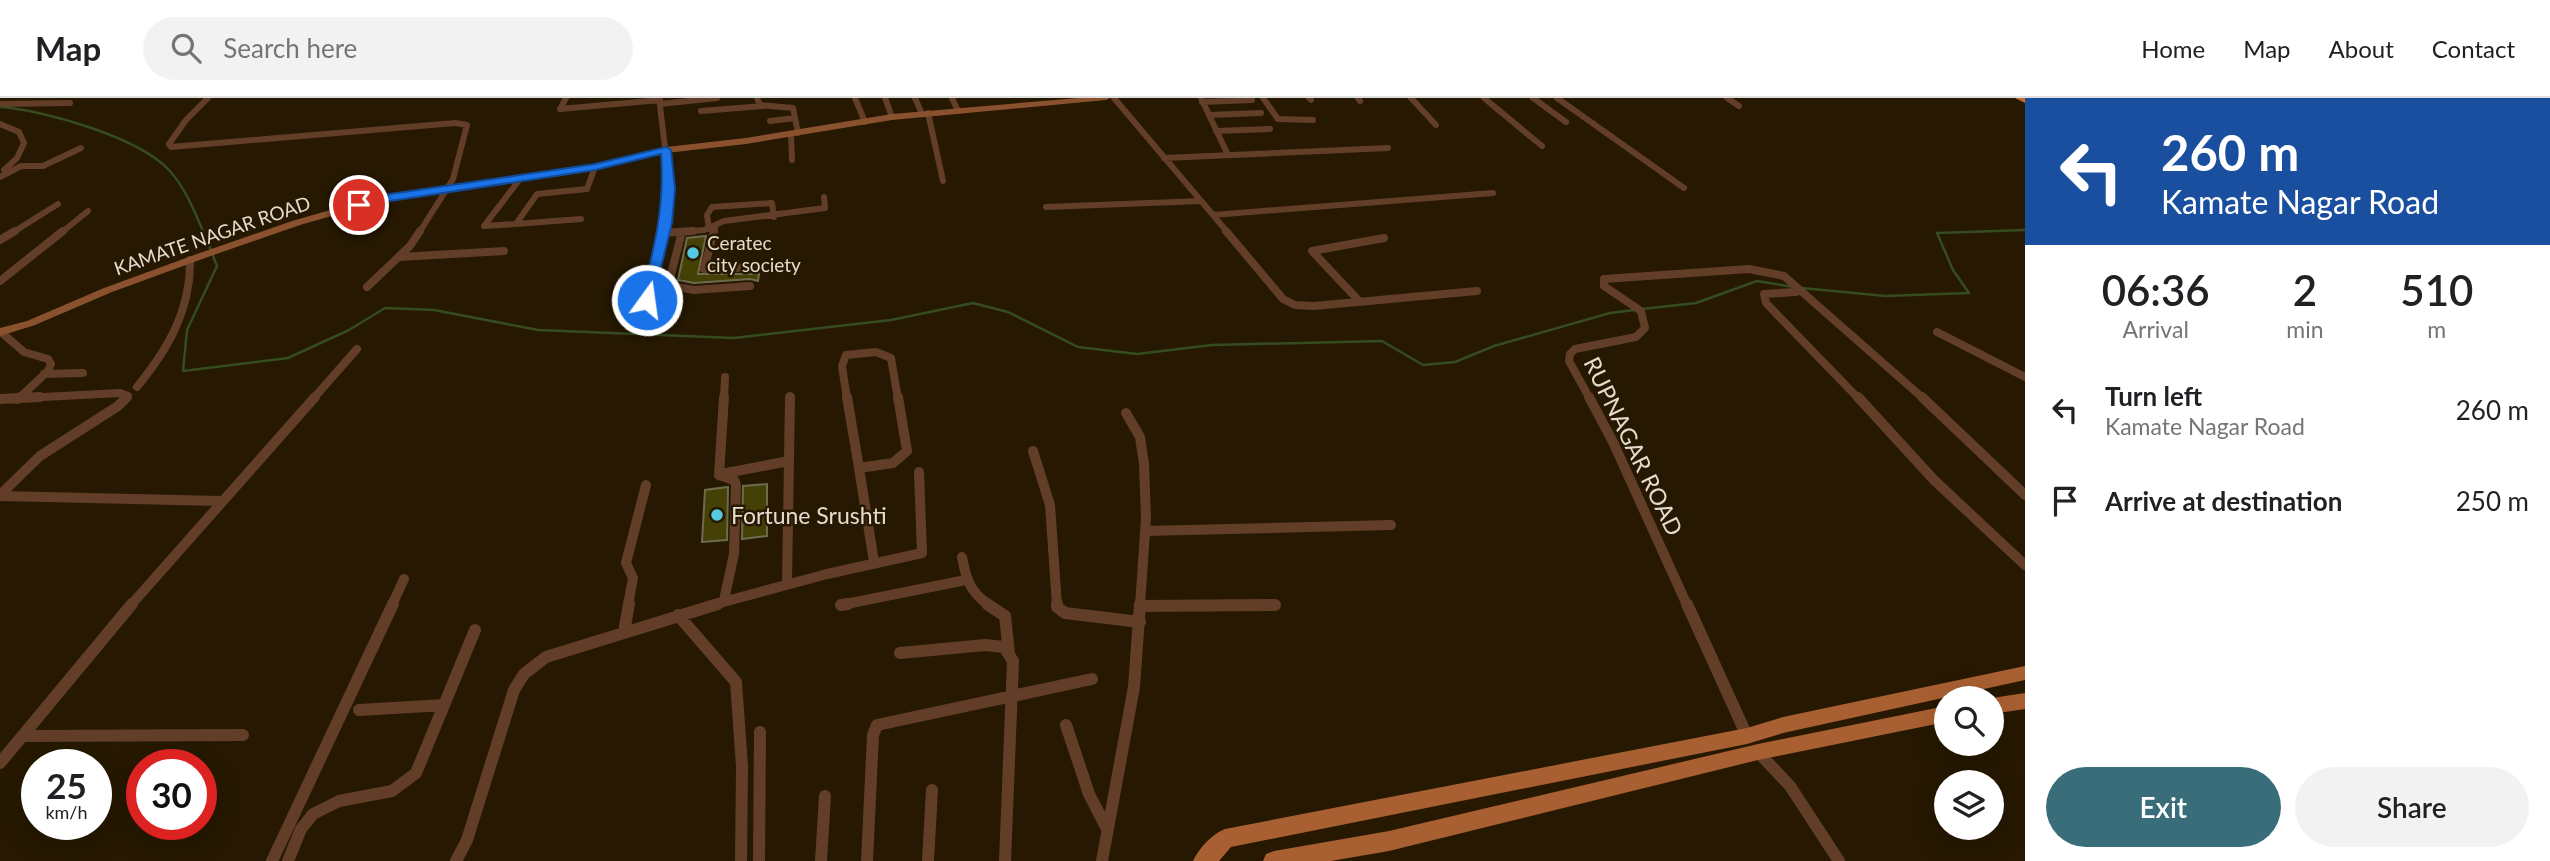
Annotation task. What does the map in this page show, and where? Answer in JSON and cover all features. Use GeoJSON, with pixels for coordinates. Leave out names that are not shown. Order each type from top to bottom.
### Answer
{"type":"FeatureCollection","features":[{"type":"Feature","properties":{"kind":"highway"},"geometry":{"type":"LineString","coordinates":[[2020,98],[2025,100]]}},
{"type":"Feature","properties":{"kind":"main road"},"geometry":{"type":"LineString","coordinates":[[1274,861],[1389,841],[1752,744],[1783,725],[2025,673]]}},
{"type":"Feature","properties":{"kind":"main road"},"geometry":{"type":"LineString","coordinates":[[2004,704],[2025,701]]}},
{"type":"Feature","properties":{"kind":"main road"},"geometry":{"type":"LineString","coordinates":[[1204,861],[1225,839],[1752,744],[1934,716]]}},
{"type":"Feature","properties":{"kind":"street"},"geometry":{"type":"LineString","coordinates":[[208,98],[178,131],[169,144],[171,147],[464,123],[467,125],[448,189],[425,226],[400,257],[367,288]]}},
{"type":"Feature","properties":{"kind":"street"},"geometry":{"type":"LineString","coordinates":[[566,98],[560,109],[717,98]]}},
{"type":"Feature","properties":{"kind":"street"},"geometry":{"type":"LineString","coordinates":[[757,98],[763,106]]}},
{"type":"Feature","properties":{"kind":"street"},"geometry":{"type":"LineString","coordinates":[[855,98],[865,122]]}},
{"type":"Feature","properties":{"kind":"street"},"geometry":{"type":"LineString","coordinates":[[885,98],[892,117]]}},
{"type":"Feature","properties":{"kind":"street"},"geometry":{"type":"LineString","coordinates":[[915,98],[925,114],[943,181]]}},
{"type":"Feature","properties":{"kind":"street"},"geometry":{"type":"LineString","coordinates":[[952,98],[958,111]]}},
{"type":"Feature","properties":{"kind":"street","name":"KAMATE NAGAR ROAD"},"geometry":{"type":"LineString","coordinates":[[0,332],[31,323],[108,290],[190,260],[296,223],[376,200],[595,167],[666,150],[892,117],[1045,101],[1105,98]]}},
{"type":"Feature","properties":{"kind":"street"},"geometry":{"type":"LineString","coordinates":[[1114,98],[1287,302],[1304,306],[1477,290]]}},
{"type":"Feature","properties":{"kind":"street"},"geometry":{"type":"LineString","coordinates":[[1263,98],[1278,119],[1313,120]]}},
{"type":"Feature","properties":{"kind":"street"},"geometry":{"type":"LineString","coordinates":[[1411,98],[1436,125]]}},
{"type":"Feature","properties":{"kind":"street"},"geometry":{"type":"LineString","coordinates":[[1484,98],[1542,146]]}},
{"type":"Feature","properties":{"kind":"street"},"geometry":{"type":"LineString","coordinates":[[1533,98],[1566,122]]}},
{"type":"Feature","properties":{"kind":"street"},"geometry":{"type":"LineString","coordinates":[[1557,98],[1684,188]]}},
{"type":"Feature","properties":{"kind":"street"},"geometry":{"type":"LineString","coordinates":[[1727,98],[1739,106]]}},
{"type":"Feature","properties":{"kind":"street"},"geometry":{"type":"LineString","coordinates":[[1228,155],[1202,100],[1252,100]]}},
{"type":"Feature","properties":{"kind":"street"},"geometry":{"type":"LineString","coordinates":[[641,323],[663,233],[670,189],[660,101]]}},
{"type":"Feature","properties":{"kind":"street"},"geometry":{"type":"LineString","coordinates":[[0,104],[70,103]]}},
{"type":"Feature","properties":{"kind":"street"},"geometry":{"type":"LineString","coordinates":[[701,111],[763,106],[792,107],[795,118],[792,160]]}},
{"type":"Feature","properties":{"kind":"street"},"geometry":{"type":"LineString","coordinates":[[1209,115],[1261,113]]}},
{"type":"Feature","properties":{"kind":"street"},"geometry":{"type":"LineString","coordinates":[[770,121],[795,118]]}},
{"type":"Feature","properties":{"kind":"street"},"geometry":{"type":"LineString","coordinates":[[0,124],[19,132],[24,143],[21,155],[0,174]]}},
{"type":"Feature","properties":{"kind":"street"},"geometry":{"type":"LineString","coordinates":[[1216,131],[1270,129]]}},
{"type":"Feature","properties":{"kind":"street"},"geometry":{"type":"LineString","coordinates":[[0,174],[21,166],[43,166],[81,148]]}},
{"type":"Feature","properties":{"kind":"street"},"geometry":{"type":"LineString","coordinates":[[1164,158],[1388,148]]}},
{"type":"Feature","properties":{"kind":"street"},"geometry":{"type":"LineString","coordinates":[[516,224],[537,194],[587,189],[595,167]]}},
{"type":"Feature","properties":{"kind":"street"},"geometry":{"type":"LineString","coordinates":[[520,179],[484,226],[581,219]]}},
{"type":"Feature","properties":{"kind":"street"},"geometry":{"type":"LineString","coordinates":[[1213,215],[1493,193]]}},
{"type":"Feature","properties":{"kind":"street"},"geometry":{"type":"LineString","coordinates":[[663,233],[712,228],[724,222],[825,208],[824,197]]}},
{"type":"Feature","properties":{"kind":"street"},"geometry":{"type":"LineString","coordinates":[[1046,207],[1201,201]]}},
{"type":"Feature","properties":{"kind":"street"},"geometry":{"type":"LineString","coordinates":[[758,267],[704,269],[712,228],[707,215],[712,206],[772,203],[774,216]]}},
{"type":"Feature","properties":{"kind":"street"},"geometry":{"type":"LineString","coordinates":[[0,240],[58,204]]}},
{"type":"Feature","properties":{"kind":"street"},"geometry":{"type":"LineString","coordinates":[[0,281],[88,211]]}},
{"type":"Feature","properties":{"kind":"street"},"geometry":{"type":"LineString","coordinates":[[682,232],[671,274],[671,286],[694,290],[750,286]]}},
{"type":"Feature","properties":{"kind":"street"},"geometry":{"type":"LineString","coordinates":[[1360,302],[1312,251],[1384,238]]}},
{"type":"Feature","properties":{"kind":"street"},"geometry":{"type":"LineString","coordinates":[[400,257],[505,251]]}},
{"type":"Feature","properties":{"kind":"street"},"geometry":{"type":"LineString","coordinates":[[137,387],[162,358],[182,313],[187,300],[190,260]]}},
{"type":"Feature","properties":{"kind":"street","name":"RUPNAGAR ROAD"},"geometry":{"type":"LineString","coordinates":[[1752,744],[1613,442],[1569,361],[1570,354],[1584,346],[1636,337],[1645,328],[1638,308],[1604,285],[1604,279],[1762,270],[1784,276],[1922,397],[2025,495]]}},
{"type":"Feature","properties":{"kind":"street"},"geometry":{"type":"LineString","coordinates":[[1799,289],[1764,294],[1766,303],[1934,480],[2025,565]]}},
{"type":"Feature","properties":{"kind":"street"},"geometry":{"type":"LineString","coordinates":[[0,332],[29,355],[50,361],[50,367],[18,399]]}},
{"type":"Feature","properties":{"kind":"street"},"geometry":{"type":"LineString","coordinates":[[1937,332],[2025,377]]}},
{"type":"Feature","properties":{"kind":"street"},"geometry":{"type":"LineString","coordinates":[[0,763],[221,500],[357,349]]}},
{"type":"Feature","properties":{"kind":"street"},"geometry":{"type":"LineString","coordinates":[[859,468],[894,462],[905,456],[907,451],[891,358],[877,352],[854,352],[842,360],[859,468],[874,562]]}},
{"type":"Feature","properties":{"kind":"street"},"geometry":{"type":"LineString","coordinates":[[44,374],[83,373]]}},
{"type":"Feature","properties":{"kind":"street"},"geometry":{"type":"LineString","coordinates":[[719,475],[725,377]]}},
{"type":"Feature","properties":{"kind":"street"},"geometry":{"type":"LineString","coordinates":[[0,399],[120,393],[128,396],[118,406],[40,456],[0,495]]}},
{"type":"Feature","properties":{"kind":"street"},"geometry":{"type":"LineString","coordinates":[[787,583],[790,397]]}},
{"type":"Feature","properties":{"kind":"street"},"geometry":{"type":"LineString","coordinates":[[1102,861],[1134,687],[1145,531],[1144,464],[1140,437],[1126,413]]}},
{"type":"Feature","properties":{"kind":"street"},"geometry":{"type":"LineString","coordinates":[[1033,451],[1050,505],[1058,607],[1065,613],[1140,622]]}},
{"type":"Feature","properties":{"kind":"street"},"geometry":{"type":"LineString","coordinates":[[719,475],[789,461]]}},
{"type":"Feature","properties":{"kind":"street"},"geometry":{"type":"LineString","coordinates":[[456,861],[467,840],[511,697],[520,677],[530,666],[546,657],[724,600],[874,562],[922,553],[919,472]]}},
{"type":"Feature","properties":{"kind":"street"},"geometry":{"type":"LineString","coordinates":[[719,475],[734,480],[736,485],[734,554],[724,600]]}},
{"type":"Feature","properties":{"kind":"street"},"geometry":{"type":"LineString","coordinates":[[624,632],[633,578],[626,563],[646,485]]}},
{"type":"Feature","properties":{"kind":"street"},"geometry":{"type":"LineString","coordinates":[[0,495],[221,500]]}},
{"type":"Feature","properties":{"kind":"street"},"geometry":{"type":"LineString","coordinates":[[1145,531],[1391,525]]}},
{"type":"Feature","properties":{"kind":"street"},"geometry":{"type":"LineString","coordinates":[[961,557],[966,580],[983,603],[1006,616],[1009,653]]}},
{"type":"Feature","properties":{"kind":"street"},"geometry":{"type":"LineString","coordinates":[[272,861],[404,579]]}},
{"type":"Feature","properties":{"kind":"street"},"geometry":{"type":"LineString","coordinates":[[841,605],[966,580]]}},
{"type":"Feature","properties":{"kind":"street"},"geometry":{"type":"LineString","coordinates":[[1140,606],[1275,605]]}},
{"type":"Feature","properties":{"kind":"street"},"geometry":{"type":"LineString","coordinates":[[678,615],[736,682],[742,766],[741,861]]}},
{"type":"Feature","properties":{"kind":"street"},"geometry":{"type":"LineString","coordinates":[[288,861],[300,831],[312,814],[340,799],[389,793],[407,784],[416,773],[475,630]]}},
{"type":"Feature","properties":{"kind":"street"},"geometry":{"type":"LineString","coordinates":[[900,653],[985,645],[1004,647],[1009,653],[1013,661],[1004,861]]}},
{"type":"Feature","properties":{"kind":"street"},"geometry":{"type":"LineString","coordinates":[[867,861],[873,735],[877,725],[1092,679]]}},
{"type":"Feature","properties":{"kind":"street"},"geometry":{"type":"LineString","coordinates":[[359,710],[444,705]]}},
{"type":"Feature","properties":{"kind":"street"},"geometry":{"type":"LineString","coordinates":[[1066,725],[1089,794],[1107,828]]}},
{"type":"Feature","properties":{"kind":"street"},"geometry":{"type":"LineString","coordinates":[[759,861],[760,732]]}},
{"type":"Feature","properties":{"kind":"street"},"geometry":{"type":"LineString","coordinates":[[22,736],[243,735]]}},
{"type":"Feature","properties":{"kind":"street"},"geometry":{"type":"LineString","coordinates":[[1752,744],[1790,786],[1839,861]]}},
{"type":"Feature","properties":{"kind":"street"},"geometry":{"type":"LineString","coordinates":[[928,861],[932,790]]}},
{"type":"Feature","properties":{"kind":"street"},"geometry":{"type":"LineString","coordinates":[[821,861],[825,796]]}},
{"type":"Feature","properties":{"kind":"building","name":"Ceratec city society"},"geometry":{"type":"Polygon","coordinates":[[[706,236],[698,274],[759,274],[758,281],[750,279],[694,283],[678,280],[687,238],[706,236]]]}},
{"type":"Feature","properties":{"kind":"building","name":"Fortune Srushti"},"geometry":{"type":"Polygon","coordinates":[[[767,484],[767,536],[742,539],[743,486],[767,484]]]}},
{"type":"Feature","properties":{"kind":"building","name":"Fortune Srushti"},"geometry":{"type":"Polygon","coordinates":[[[728,487],[727,540],[702,542],[705,490],[728,487]]]}},
{"type":"Feature","properties":{"kind":"waterway"},"geometry":{"type":"LineString","coordinates":[[0,107],[41,113],[89,127],[114,136],[155,158],[169,170],[182,188],[211,250]]}},
{"type":"Feature","properties":{"kind":"waterway"},"geometry":{"type":"LineString","coordinates":[[1802,288],[1885,296],[1969,293],[1953,270],[1937,233],[2025,230]]}},
{"type":"Feature","properties":{"kind":"waterway"},"geometry":{"type":"LineString","coordinates":[[213,256],[217,266],[187,330],[183,371],[288,358],[349,330],[385,308],[434,310],[538,330],[734,338],[891,320],[973,303],[1008,312],[1078,347],[1137,354],[1212,345],[1382,341],[1423,365],[1455,362],[1494,346],[1610,313],[1634,310]]}},
{"type":"Feature","properties":{"kind":"waterway"},"geometry":{"type":"LineString","coordinates":[[1642,309],[1696,303],[1757,281],[1794,287]]}},
{"type":"Feature","properties":{"kind":"place","name":"Ceratec city society"},"geometry":{"type":"Point","coordinates":[693,253]}},
{"type":"Feature","properties":{"kind":"place","name":"Fortune Srushti"},"geometry":{"type":"Point","coordinates":[717,515]}},
{"type":"Feature","properties":{"kind":"route"},"geometry":{"type":"LineString","coordinates":[[359,205],[376,200],[595,167],[666,150],[670,189],[666,223],[647,300]]}}]}
